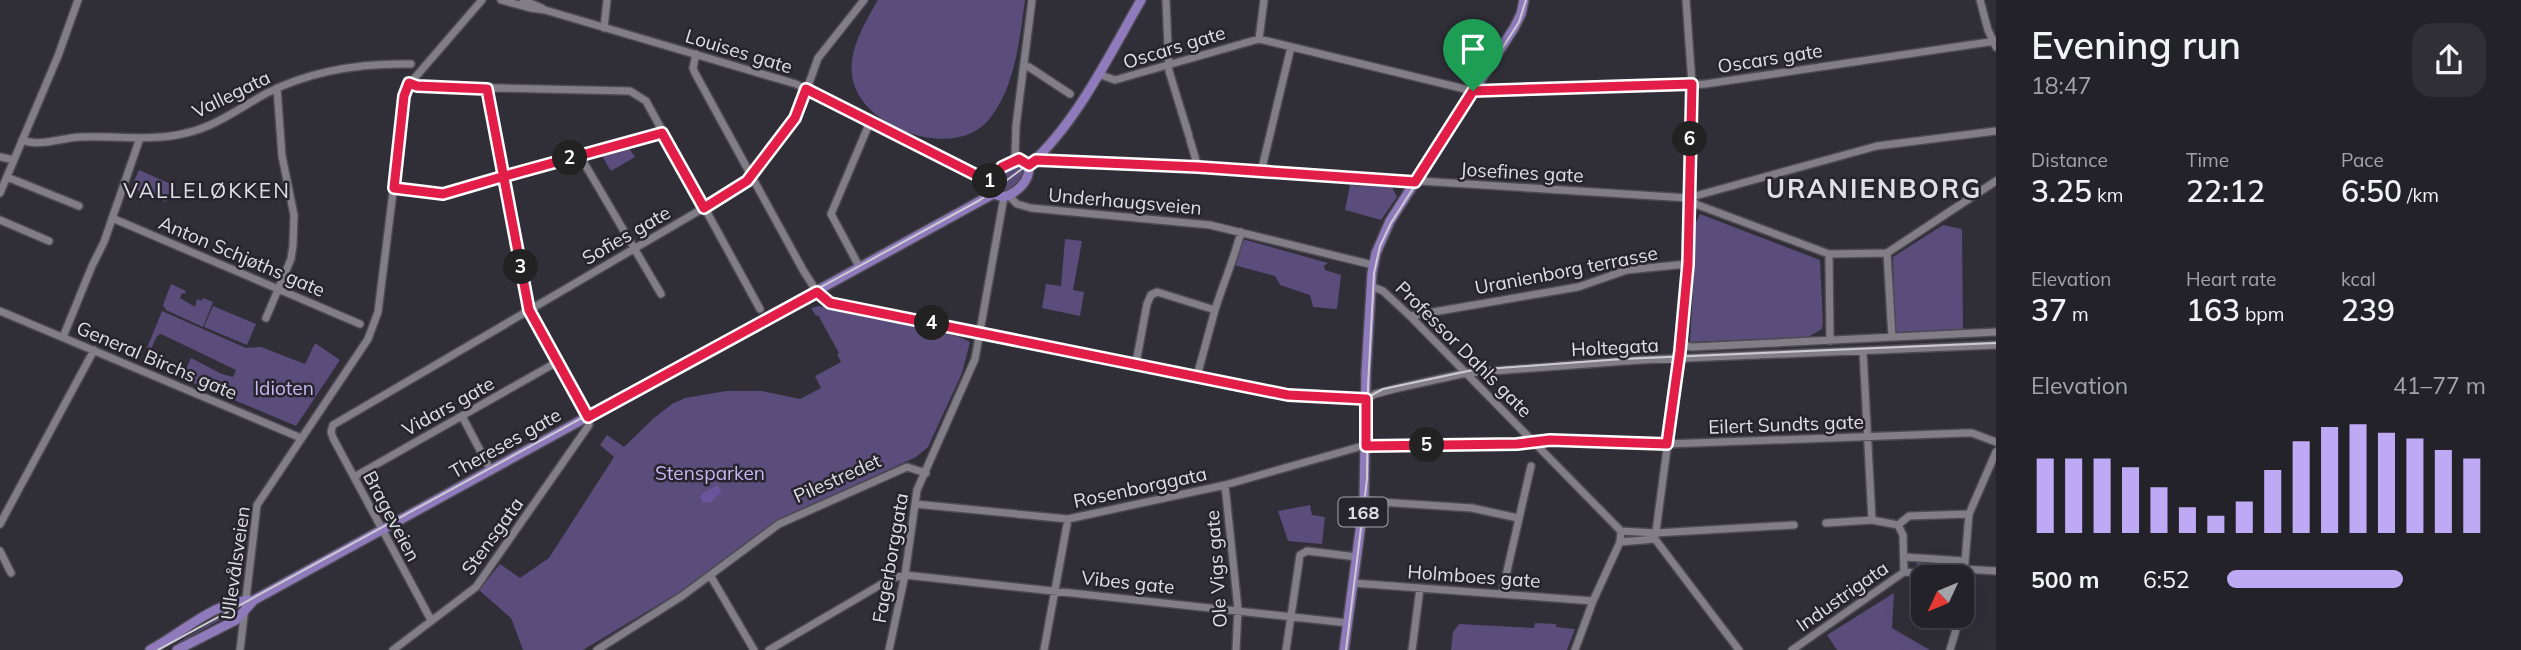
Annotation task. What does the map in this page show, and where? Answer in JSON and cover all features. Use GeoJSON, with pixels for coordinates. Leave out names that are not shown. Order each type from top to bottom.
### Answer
{"type":"FeatureCollection","features":[{"type":"Feature","properties":{"kind":"main road"},"geometry":{"type":"LineString","coordinates":[[1032,163],[1015,159],[999,170],[990,182],[993,194],[1007,196],[1024,184],[1032,163],[1054,140],[1098,74],[1141,0]]}},
{"type":"Feature","properties":{"kind":"main road","name":"168"},"geometry":{"type":"LineString","coordinates":[[1344,650],[1364,501],[1373,267],[1383,234],[1517,22],[1524,0]]}},
{"type":"Feature","properties":{"kind":"main road","name":"Thereses gate"},"geometry":{"type":"LineString","coordinates":[[150,650],[232,601],[250,600],[382,530],[993,194]]}},
{"type":"Feature","properties":{"kind":"main road","name":"Thereses gate"},"geometry":{"type":"LineString","coordinates":[[177,650],[236,620],[250,600]]}},
{"type":"Feature","properties":{"kind":"street"},"geometry":{"type":"LineString","coordinates":[[0,193],[58,56],[78,0]]}},
{"type":"Feature","properties":{"kind":"street","name":"Ullevålsveien"},"geometry":{"type":"LineString","coordinates":[[250,600],[257,505],[373,328],[382,296],[404,96],[409,83],[482,0]]}},
{"type":"Feature","properties":{"kind":"street","name":"Louises gate"},"geometry":{"type":"LineString","coordinates":[[501,0],[545,10]]}},
{"type":"Feature","properties":{"kind":"street","name":"Louises gate"},"geometry":{"type":"LineString","coordinates":[[523,0],[545,10],[786,81],[990,182]]}},
{"type":"Feature","properties":{"kind":"street"},"geometry":{"type":"LineString","coordinates":[[604,28],[608,11],[607,0]]}},
{"type":"Feature","properties":{"kind":"street","name":"Sofies gate"},"geometry":{"type":"LineString","coordinates":[[333,425],[743,185],[795,118],[818,58],[864,0]]}},
{"type":"Feature","properties":{"kind":"street"},"geometry":{"type":"LineString","coordinates":[[1015,159],[1016,126],[1032,0]]}},
{"type":"Feature","properties":{"kind":"street"},"geometry":{"type":"LineString","coordinates":[[1166,0],[1168,65],[1198,167]]}},
{"type":"Feature","properties":{"kind":"street"},"geometry":{"type":"LineString","coordinates":[[1259,39],[1264,0]]}},
{"type":"Feature","properties":{"kind":"street"},"geometry":{"type":"LineString","coordinates":[[1686,0],[1692,84],[1688,264],[1679,359],[1655,536],[1739,650]]}},
{"type":"Feature","properties":{"kind":"street"},"geometry":{"type":"LineString","coordinates":[[1980,0],[1995,43]]}},
{"type":"Feature","properties":{"kind":"street","name":"Oscars gate"},"geometry":{"type":"LineString","coordinates":[[1098,74],[1115,80],[1259,39],[1473,91],[1692,84],[1995,43]]}},
{"type":"Feature","properties":{"kind":"street"},"geometry":{"type":"LineString","coordinates":[[1261,172],[1291,47]]}},
{"type":"Feature","properties":{"kind":"street"},"geometry":{"type":"LineString","coordinates":[[696,54],[693,68],[695,73],[817,292],[830,303],[1288,395],[1366,399]]}},
{"type":"Feature","properties":{"kind":"street","name":"Vallegata"},"geometry":{"type":"LineString","coordinates":[[22,140],[37,143],[79,137],[163,137],[200,129],[277,88],[339,68],[382,63],[411,64]]}},
{"type":"Feature","properties":{"kind":"street"},"geometry":{"type":"LineString","coordinates":[[1024,66],[1070,94]]}},
{"type":"Feature","properties":{"kind":"street"},"geometry":{"type":"LineString","coordinates":[[409,83],[417,86],[487,89],[630,91],[646,100],[760,309]]}},
{"type":"Feature","properties":{"kind":"street"},"geometry":{"type":"LineString","coordinates":[[266,318],[290,260],[294,228],[292,201],[282,156],[277,88]]}},
{"type":"Feature","properties":{"kind":"street"},"geometry":{"type":"LineString","coordinates":[[487,89],[529,310],[588,417]]}},
{"type":"Feature","properties":{"kind":"street"},"geometry":{"type":"LineString","coordinates":[[860,268],[831,214],[870,122]]}},
{"type":"Feature","properties":{"kind":"street"},"geometry":{"type":"LineString","coordinates":[[1688,198],[1871,147],[1996,131]]}},
{"type":"Feature","properties":{"kind":"street"},"geometry":{"type":"LineString","coordinates":[[394,188],[443,194],[662,133]]}},
{"type":"Feature","properties":{"kind":"street"},"geometry":{"type":"LineString","coordinates":[[63,337],[97,258],[140,138]]}},
{"type":"Feature","properties":{"kind":"street"},"geometry":{"type":"LineString","coordinates":[[580,156],[661,294]]}},
{"type":"Feature","properties":{"kind":"street"},"geometry":{"type":"LineString","coordinates":[[0,157],[14,160]]}},
{"type":"Feature","properties":{"kind":"street","name":"Josefines gate"},"geometry":{"type":"LineString","coordinates":[[1032,163],[1198,167],[1688,198],[1698,205],[1829,254]]}},
{"type":"Feature","properties":{"kind":"street"},"geometry":{"type":"LineString","coordinates":[[7,177],[79,206]]}},
{"type":"Feature","properties":{"kind":"street"},"geometry":{"type":"LineString","coordinates":[[1830,341],[1829,254],[1887,253],[1996,181]]}},
{"type":"Feature","properties":{"kind":"street"},"geometry":{"type":"LineString","coordinates":[[926,473],[970,373],[1007,196]]}},
{"type":"Feature","properties":{"kind":"street","name":"Underhaugsveien"},"geometry":{"type":"LineString","coordinates":[[1007,196],[1017,204],[1031,208],[1210,225],[1347,258],[1373,267]]}},
{"type":"Feature","properties":{"kind":"street","name":"Anton Schjøths gate"},"geometry":{"type":"LineString","coordinates":[[112,218],[360,324]]}},
{"type":"Feature","properties":{"kind":"street"},"geometry":{"type":"LineString","coordinates":[[0,220],[49,241]]}},
{"type":"Feature","properties":{"kind":"street"},"geometry":{"type":"LineString","coordinates":[[1197,376],[1241,232]]}},
{"type":"Feature","properties":{"kind":"street"},"geometry":{"type":"LineString","coordinates":[[1887,253],[1892,337]]}},
{"type":"Feature","properties":{"kind":"street","name":"Uranienborg terrasse"},"geometry":{"type":"LineString","coordinates":[[1410,316],[1578,288],[1627,270],[1688,264]]}},
{"type":"Feature","properties":{"kind":"street","name":"Professor Dahls gate"},"geometry":{"type":"LineString","coordinates":[[1371,286],[1383,291],[1410,316],[1621,531]]}},
{"type":"Feature","properties":{"kind":"street"},"geometry":{"type":"LineString","coordinates":[[1136,363],[1147,304],[1154,292],[1215,310]]}},
{"type":"Feature","properties":{"kind":"street","name":"General Birchs gate"},"geometry":{"type":"LineString","coordinates":[[0,311],[301,438]]}},
{"type":"Feature","properties":{"kind":"street","name":"Holtegata"},"geometry":{"type":"LineString","coordinates":[[1680,345],[1692,347],[1996,332]]}},
{"type":"Feature","properties":{"kind":"street","name":"Holtegata"},"geometry":{"type":"LineString","coordinates":[[1366,399],[1398,388],[1466,373],[1622,361],[1996,345]]}},
{"type":"Feature","properties":{"kind":"street"},"geometry":{"type":"LineString","coordinates":[[0,524],[94,350]]}},
{"type":"Feature","properties":{"kind":"street"},"geometry":{"type":"LineString","coordinates":[[1863,351],[1872,520]]}},
{"type":"Feature","properties":{"kind":"street","name":"Vidars gate"},"geometry":{"type":"LineString","coordinates":[[354,477],[557,362]]}},
{"type":"Feature","properties":{"kind":"street"},"geometry":{"type":"LineString","coordinates":[[462,416],[491,471]]}},
{"type":"Feature","properties":{"kind":"street","name":"Stensgata"},"geometry":{"type":"LineString","coordinates":[[393,650],[476,587],[583,437],[589,425],[588,417]]}},
{"type":"Feature","properties":{"kind":"street","name":"Brageveien"},"geometry":{"type":"LineString","coordinates":[[333,425],[331,434],[431,620]]}},
{"type":"Feature","properties":{"kind":"street","name":"Eilert Sundts gate"},"geometry":{"type":"LineString","coordinates":[[1366,446],[1557,440],[1667,444],[1972,433],[1996,442]]}},
{"type":"Feature","properties":{"kind":"street","name":"Rosenborggata"},"geometry":{"type":"LineString","coordinates":[[915,504],[1068,519],[1225,485],[1366,446]]}},
{"type":"Feature","properties":{"kind":"street"},"geometry":{"type":"LineString","coordinates":[[1963,565],[1969,514],[1996,452]]}},
{"type":"Feature","properties":{"kind":"street"},"geometry":{"type":"LineString","coordinates":[[1502,593],[1531,466]]}},
{"type":"Feature","properties":{"kind":"street","name":"Pilestredet"},"geometry":{"type":"LineString","coordinates":[[597,650],[710,575],[785,520],[907,467],[926,473]]}},
{"type":"Feature","properties":{"kind":"street","name":"Fagerborggata"},"geometry":{"type":"LineString","coordinates":[[889,650],[905,575],[917,490],[926,473]]}},
{"type":"Feature","properties":{"kind":"street","name":"Ole Vigs gate"},"geometry":{"type":"LineString","coordinates":[[1225,485],[1238,609],[1236,650]]}},
{"type":"Feature","properties":{"kind":"street"},"geometry":{"type":"LineString","coordinates":[[1364,501],[1472,508],[1518,518]]}},
{"type":"Feature","properties":{"kind":"street"},"geometry":{"type":"LineString","coordinates":[[1826,523],[1872,520],[1898,524],[1909,516],[1969,514]]}},
{"type":"Feature","properties":{"kind":"street"},"geometry":{"type":"LineString","coordinates":[[1044,650],[1068,519]]}},
{"type":"Feature","properties":{"kind":"street","name":"Industrigata"},"geometry":{"type":"LineString","coordinates":[[1792,650],[1904,572],[1902,530],[1898,524]]}},
{"type":"Feature","properties":{"kind":"street"},"geometry":{"type":"LineString","coordinates":[[1620,542],[1655,536],[1794,525]]}},
{"type":"Feature","properties":{"kind":"street"},"geometry":{"type":"LineString","coordinates":[[1575,650],[1593,601],[1620,542],[1621,531],[1655,536]]}},
{"type":"Feature","properties":{"kind":"street"},"geometry":{"type":"LineString","coordinates":[[0,551],[10,573]]}},
{"type":"Feature","properties":{"kind":"street"},"geometry":{"type":"LineString","coordinates":[[1286,650],[1299,558],[1307,551],[1357,557]]}},
{"type":"Feature","properties":{"kind":"street"},"geometry":{"type":"LineString","coordinates":[[1905,557],[1944,565]]}},
{"type":"Feature","properties":{"kind":"street"},"geometry":{"type":"LineString","coordinates":[[1974,570],[1996,571]]}},
{"type":"Feature","properties":{"kind":"street"},"geometry":{"type":"LineString","coordinates":[[1904,572],[1911,572]]}},
{"type":"Feature","properties":{"kind":"street"},"geometry":{"type":"LineString","coordinates":[[710,575],[754,650]]}},
{"type":"Feature","properties":{"kind":"street"},"geometry":{"type":"LineString","coordinates":[[769,650],[892,578],[905,575]]}},
{"type":"Feature","properties":{"kind":"street","name":"Vibes gate"},"geometry":{"type":"LineString","coordinates":[[905,575],[1348,623]]}},
{"type":"Feature","properties":{"kind":"street","name":"Holmboes gate"},"geometry":{"type":"LineString","coordinates":[[1353,583],[1593,601]]}},
{"type":"Feature","properties":{"kind":"street"},"geometry":{"type":"LineString","coordinates":[[1412,650],[1420,588]]}},
{"type":"Feature","properties":{"kind":"street","name":"Ullevålsveien"},"geometry":{"type":"LineString","coordinates":[[240,650],[244,611]]}},
{"type":"Feature","properties":{"kind":"street"},"geometry":{"type":"LineString","coordinates":[[1950,650],[1956,628]]}},
{"type":"Feature","properties":{"kind":"green space"},"geometry":{"type":"Polygon","coordinates":[[[878,0],[1025,0],[1015,61],[1006,91],[991,117],[976,131],[956,138],[911,134],[871,111],[858,94],[852,75],[853,55],[863,27],[878,0]]]}},
{"type":"Feature","properties":{"kind":"green space"},"geometry":{"type":"Polygon","coordinates":[[[629,148],[635,157],[611,171],[602,156],[629,148]]]}},
{"type":"Feature","properties":{"kind":"green space"},"geometry":{"type":"Polygon","coordinates":[[[1016,165],[1024,168],[1021,180],[1003,192],[995,189],[999,177],[1016,165]]]}},
{"type":"Feature","properties":{"kind":"green space"},"geometry":{"type":"Polygon","coordinates":[[[139,170],[173,185],[166,202],[131,188],[139,170]]]}},
{"type":"Feature","properties":{"kind":"green space"},"geometry":{"type":"Polygon","coordinates":[[[1350,185],[1392,187],[1397,197],[1381,220],[1345,210],[1350,185]]]}},
{"type":"Feature","properties":{"kind":"green space"},"geometry":{"type":"Polygon","coordinates":[[[1700,214],[1820,260],[1822,329],[1808,337],[1690,342],[1694,226],[1700,214]]]}},
{"type":"Feature","properties":{"kind":"green space"},"geometry":{"type":"Polygon","coordinates":[[[1943,225],[1962,229],[1963,330],[1895,334],[1893,257],[1943,225]]]}},
{"type":"Feature","properties":{"kind":"green space"},"geometry":{"type":"Polygon","coordinates":[[[1065,239],[1082,241],[1073,290],[1084,292],[1080,316],[1042,308],[1046,284],[1061,286],[1065,239]]]}},
{"type":"Feature","properties":{"kind":"green space"},"geometry":{"type":"Polygon","coordinates":[[[1242,239],[1328,263],[1324,266],[1325,270],[1341,275],[1337,309],[1313,307],[1310,295],[1280,285],[1275,276],[1234,265],[1242,239]]]}},
{"type":"Feature","properties":{"kind":"green space"},"geometry":{"type":"Polygon","coordinates":[[[171,284],[186,291],[180,298],[195,307],[197,299],[213,302],[203,327],[166,310],[163,305],[171,284]]]}},
{"type":"Feature","properties":{"kind":"green space"},"geometry":{"type":"Polygon","coordinates":[[[213,306],[256,324],[247,345],[204,327],[213,306]]]}},
{"type":"Feature","properties":{"kind":"green space","name":"Stensparken"},"geometry":{"type":"Polygon","coordinates":[[[819,306],[960,337],[970,342],[962,373],[928,447],[916,457],[781,519],[678,593],[583,650],[523,650],[511,618],[479,590],[500,564],[520,578],[549,558],[614,457],[600,445],[607,435],[624,447],[654,418],[685,398],[726,391],[762,391],[800,399],[821,388],[815,376],[841,362],[837,354],[839,353],[818,315],[816,316],[811,308],[819,306]]]}},
{"type":"Feature","properties":{"kind":"green space","name":"Idioten"},"geometry":{"type":"Polygon","coordinates":[[[162,311],[246,348],[261,347],[305,364],[315,343],[340,360],[296,426],[182,378],[191,358],[233,377],[236,370],[161,334],[148,350],[162,311]]]}},
{"type":"Feature","properties":{"kind":"green space"},"geometry":{"type":"Polygon","coordinates":[[[1310,505],[1312,515],[1325,517],[1322,544],[1288,541],[1278,511],[1310,505]]]}},
{"type":"Feature","properties":{"kind":"green space"},"geometry":{"type":"Polygon","coordinates":[[[1917,562],[1946,564],[1946,565],[1917,565],[1917,562]]]}},
{"type":"Feature","properties":{"kind":"green space"},"geometry":{"type":"Polygon","coordinates":[[[1894,593],[1892,628],[1930,650],[1837,650],[1827,635],[1894,593]]]}},
{"type":"Feature","properties":{"kind":"green space"},"geometry":{"type":"Polygon","coordinates":[[[229,612],[229,615],[189,637],[190,639],[179,646],[177,643],[229,612]]]}},
{"type":"Feature","properties":{"kind":"green space"},"geometry":{"type":"Polygon","coordinates":[[[1535,623],[1556,624],[1556,627],[1575,629],[1567,650],[1451,650],[1453,632],[1459,624],[1534,628],[1535,623]]]}},
{"type":"Feature","properties":{"kind":"shaded area"},"geometry":{"type":"Polygon","coordinates":[[[717,485],[722,491],[711,502],[703,503],[700,498],[702,494],[717,485]]]}},
{"type":"Feature","properties":{"kind":"tram line"},"geometry":{"type":"LineString","coordinates":[[1346,650],[1367,479],[1368,386],[1374,273],[1380,246],[1391,223],[1519,22],[1526,0]]}},
{"type":"Feature","properties":{"kind":"tram line"},"geometry":{"type":"LineString","coordinates":[[158,650],[980,200],[1030,163],[1060,158],[1405,179],[1418,175]]}},
{"type":"Feature","properties":{"kind":"tram line"},"geometry":{"type":"LineString","coordinates":[[1366,404],[1372,395],[1383,389],[1473,370],[1622,359],[1996,343]]}},
{"type":"Feature","properties":{"kind":"district","name":"URANIENBORG"},"geometry":{"type":"Point","coordinates":[1874,188]}},
{"type":"Feature","properties":{"kind":"district","name":"VALLELØKKEN"},"geometry":{"type":"Point","coordinates":[207,190]}},
{"type":"Feature","properties":{"kind":"route"},"geometry":{"type":"LineString","coordinates":[[1473,91],[1415,182],[1198,167],[1036,160],[1029,165],[1019,159],[1002,167],[990,182],[806,89],[795,118],[747,181],[704,208],[662,133],[504,177],[498,178],[443,194],[394,188],[404,96],[409,83],[417,86],[487,89],[504,177],[529,310],[588,417],[817,292],[830,303],[1288,395],[1366,399],[1366,446],[1517,444],[1550,440],[1667,444],[1680,351],[1688,264],[1687,213],[1692,84],[1473,91]]}}]}
